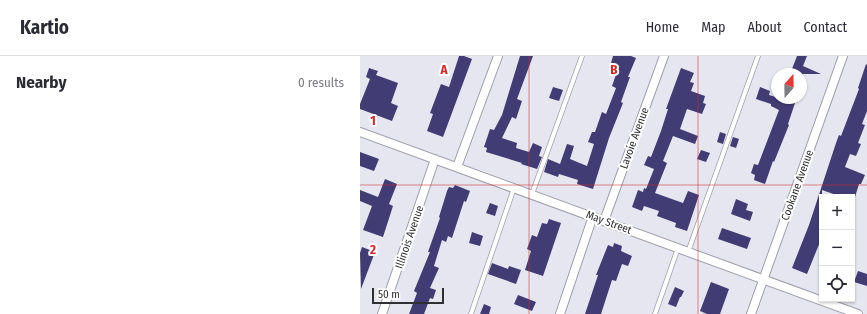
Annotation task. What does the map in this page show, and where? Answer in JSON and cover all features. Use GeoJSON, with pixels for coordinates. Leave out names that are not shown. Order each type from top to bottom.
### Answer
{"type":"FeatureCollection","features":[{"type":"Feature","properties":{"kind":"street"},"geometry":{"type":"LineString","coordinates":[[457,167],[498,56]]}},
{"type":"Feature","properties":{"kind":"street","name":"Lavoie Avenue"},"geometry":{"type":"LineString","coordinates":[[604,221],[664,56]]}},
{"type":"Feature","properties":{"kind":"street","name":"Cookane Avenue"},"geometry":{"type":"LineString","coordinates":[[751,314],[843,56]]}},
{"type":"Feature","properties":{"kind":"street","name":"May Street"},"geometry":{"type":"LineString","coordinates":[[360,132],[858,314]]}},
{"type":"Feature","properties":{"kind":"street","name":"Illinois Avenue"},"geometry":{"type":"LineString","coordinates":[[382,314],[435,159]]}},
{"type":"Feature","properties":{"kind":"street"},"geometry":{"type":"LineString","coordinates":[[560,314],[592,216]]}},
{"type":"Feature","properties":{"kind":"lane"},"geometry":{"type":"LineString","coordinates":[[532,194],[582,56]]}},
{"type":"Feature","properties":{"kind":"lane"},"geometry":{"type":"LineString","coordinates":[[688,252],[758,56]]}},
{"type":"Feature","properties":{"kind":"lane"},"geometry":{"type":"LineString","coordinates":[[471,314],[514,188]]}},
{"type":"Feature","properties":{"kind":"lane"},"geometry":{"type":"LineString","coordinates":[[655,314],[678,248]]}},
{"type":"Feature","properties":{"kind":"building"},"geometry":{"type":"Polygon","coordinates":[[[459,56],[472,59],[443,137],[427,131],[433,114],[430,113],[441,84],[449,87],[459,56]]]}},
{"type":"Feature","properties":{"kind":"building"},"geometry":{"type":"Polygon","coordinates":[[[520,56],[533,56],[517,99],[522,101],[516,119],[512,117],[502,138],[517,143],[516,148],[529,152],[533,143],[542,147],[539,156],[542,157],[537,169],[486,152],[487,148],[484,147],[490,129],[494,130],[502,115],[520,56]]]}},
{"type":"Feature","properties":{"kind":"building"},"geometry":{"type":"Polygon","coordinates":[[[613,56],[631,56],[636,58],[628,77],[630,77],[621,102],[623,103],[609,138],[593,189],[577,184],[578,180],[559,174],[558,177],[544,172],[548,159],[560,164],[567,144],[574,146],[570,159],[587,166],[594,144],[588,142],[592,132],[595,132],[602,112],[606,114],[616,88],[612,86],[619,66],[611,63],[613,56]]]}},
{"type":"Feature","properties":{"kind":"building"},"geometry":{"type":"Polygon","coordinates":[[[797,56],[807,56],[803,66],[821,74],[807,74],[807,68],[792,68],[797,56]]]}},
{"type":"Feature","properties":{"kind":"building"},"geometry":{"type":"Polygon","coordinates":[[[866,64],[867,111],[862,124],[865,125],[858,143],[861,144],[856,156],[850,154],[845,167],[865,175],[861,184],[859,184],[855,197],[855,194],[833,194],[822,190],[822,194],[819,194],[836,143],[839,135],[841,136],[859,89],[858,88],[866,64]]]}},
{"type":"Feature","properties":{"kind":"building"},"geometry":{"type":"Polygon","coordinates":[[[369,68],[378,71],[376,75],[398,83],[391,103],[398,106],[392,121],[360,109],[360,104],[370,79],[366,77],[369,68]]]}},
{"type":"Feature","properties":{"kind":"building"},"geometry":{"type":"Polygon","coordinates":[[[681,68],[694,73],[690,82],[694,83],[691,91],[705,96],[703,103],[706,104],[702,114],[687,109],[680,129],[698,136],[695,144],[673,136],[663,161],[667,163],[655,193],[683,203],[688,191],[699,195],[687,231],[675,227],[676,223],[657,216],[659,211],[644,206],[642,211],[632,207],[638,190],[643,192],[644,188],[646,189],[654,169],[644,165],[648,156],[651,157],[661,131],[668,109],[666,109],[681,68]]]}},
{"type":"Feature","properties":{"kind":"building"},"geometry":{"type":"Polygon","coordinates":[[[553,87],[563,90],[559,101],[549,98],[553,87]]]}},
{"type":"Feature","properties":{"kind":"building"},"geometry":{"type":"Polygon","coordinates":[[[760,87],[770,91],[769,95],[771,96],[771,104],[756,99],[760,87]]]}},
{"type":"Feature","properties":{"kind":"building"},"geometry":{"type":"Polygon","coordinates":[[[771,104],[795,104],[788,124],[789,125],[774,162],[773,161],[765,184],[754,180],[755,175],[751,173],[754,164],[758,165],[779,110],[771,106],[771,104]]]}},
{"type":"Feature","properties":{"kind":"building"},"geometry":{"type":"Polygon","coordinates":[[[720,132],[726,134],[723,144],[717,142],[720,132]]]}},
{"type":"Feature","properties":{"kind":"building"},"geometry":{"type":"Polygon","coordinates":[[[733,137],[739,139],[736,148],[730,146],[733,137]]]}},
{"type":"Feature","properties":{"kind":"building"},"geometry":{"type":"Polygon","coordinates":[[[701,150],[710,153],[706,162],[697,159],[701,150]]]}},
{"type":"Feature","properties":{"kind":"building"},"geometry":{"type":"Polygon","coordinates":[[[360,152],[379,159],[374,171],[360,166],[360,152]]]}},
{"type":"Feature","properties":{"kind":"building"},"geometry":{"type":"Polygon","coordinates":[[[385,179],[397,184],[389,204],[393,206],[383,237],[363,230],[372,206],[360,201],[360,190],[378,197],[385,179]]]}},
{"type":"Feature","properties":{"kind":"building"},"geometry":{"type":"Polygon","coordinates":[[[455,185],[470,191],[466,202],[464,201],[452,238],[448,236],[446,242],[442,240],[434,266],[439,268],[430,288],[436,290],[433,299],[430,298],[424,314],[409,314],[417,293],[414,291],[430,252],[428,252],[440,218],[439,217],[447,191],[449,187],[453,188],[455,185]]]}},
{"type":"Feature","properties":{"kind":"building"},"geometry":{"type":"Polygon","coordinates":[[[819,195],[819,244],[807,274],[792,268],[819,195]]]}},
{"type":"Feature","properties":{"kind":"building"},"geometry":{"type":"Polygon","coordinates":[[[736,199],[748,204],[746,210],[753,212],[750,221],[731,214],[736,199]]]}},
{"type":"Feature","properties":{"kind":"building"},"geometry":{"type":"Polygon","coordinates":[[[490,203],[498,206],[495,216],[486,213],[490,203]]]}},
{"type":"Feature","properties":{"kind":"building"},"geometry":{"type":"Polygon","coordinates":[[[549,219],[561,223],[543,276],[525,270],[531,251],[527,249],[532,235],[537,237],[542,223],[547,224],[549,219]]]}},
{"type":"Feature","properties":{"kind":"building"},"geometry":{"type":"Polygon","coordinates":[[[722,228],[751,238],[747,249],[718,239],[722,228]]]}},
{"type":"Feature","properties":{"kind":"building"},"geometry":{"type":"Polygon","coordinates":[[[472,232],[483,236],[480,246],[469,243],[472,232]]]}},
{"type":"Feature","properties":{"kind":"building"},"geometry":{"type":"Polygon","coordinates":[[[614,243],[622,246],[621,251],[632,256],[628,266],[622,264],[616,281],[612,280],[601,314],[585,314],[598,275],[596,275],[608,245],[613,247],[614,243]]]}},
{"type":"Feature","properties":{"kind":"building"},"geometry":{"type":"Polygon","coordinates":[[[362,247],[375,252],[361,289],[360,253],[362,247]]]}},
{"type":"Feature","properties":{"kind":"building"},"geometry":{"type":"Polygon","coordinates":[[[492,263],[508,269],[509,266],[521,270],[516,284],[488,274],[492,263]]]}},
{"type":"Feature","properties":{"kind":"building"},"geometry":{"type":"Polygon","coordinates":[[[858,271],[867,274],[867,286],[855,282],[858,271]]]}},
{"type":"Feature","properties":{"kind":"building"},"geometry":{"type":"Polygon","coordinates":[[[711,282],[729,289],[720,314],[707,314],[700,311],[711,282]]]}},
{"type":"Feature","properties":{"kind":"building"},"geometry":{"type":"Polygon","coordinates":[[[675,287],[684,291],[676,307],[668,304],[675,287]]]}},
{"type":"Feature","properties":{"kind":"building"},"geometry":{"type":"Polygon","coordinates":[[[518,295],[536,302],[532,311],[514,304],[518,295]]]}},
{"type":"Feature","properties":{"kind":"building"},"geometry":{"type":"Polygon","coordinates":[[[484,304],[491,307],[489,314],[480,314],[484,304]]]}}]}
